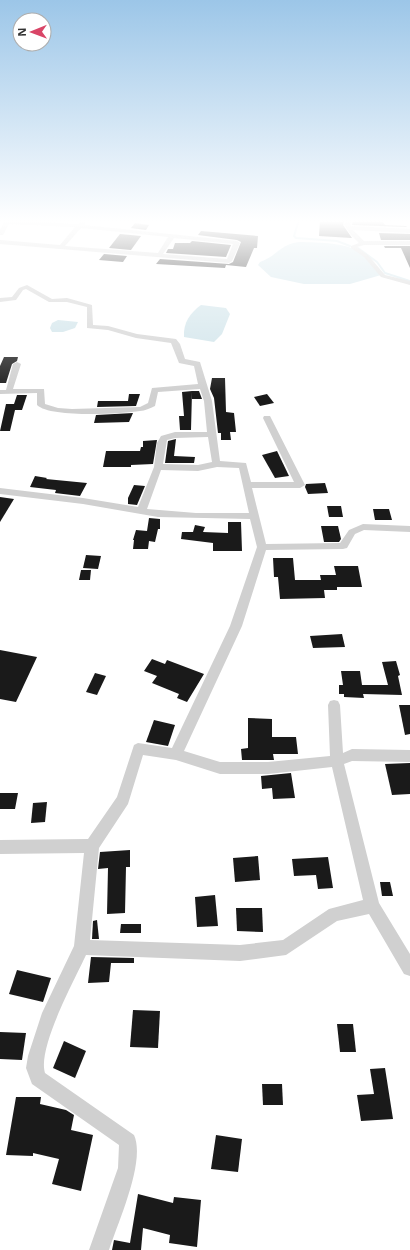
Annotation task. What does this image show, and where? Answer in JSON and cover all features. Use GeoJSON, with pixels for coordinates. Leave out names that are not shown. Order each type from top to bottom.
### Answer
{"type":"FeatureCollection","features":[{"type":"Feature","properties":{"kind":"street"},"geometry":{"type":"LineString","coordinates":[[392,278],[410,283]]}},
{"type":"Feature","properties":{"kind":"street"},"geometry":{"type":"LineString","coordinates":[[0,300],[14,299],[21,289],[26,287],[51,301],[67,300],[90,306],[89,327],[108,328],[136,336],[173,341],[176,344],[182,360],[197,364],[200,368],[200,382],[203,386],[208,401],[211,434],[217,464]]}},
{"type":"Feature","properties":{"kind":"street"},"geometry":{"type":"LineString","coordinates":[[9,391],[17,364]]}},
{"type":"Feature","properties":{"kind":"street"},"geometry":{"type":"LineString","coordinates":[[0,392],[41,391],[41,405],[43,408],[49,410],[78,411],[141,409],[152,404],[155,390],[203,386]]}},
{"type":"Feature","properties":{"kind":"street"},"geometry":{"type":"LineString","coordinates":[[248,485],[300,485],[267,418]]}},
{"type":"Feature","properties":{"kind":"street"},"geometry":{"type":"LineString","coordinates":[[141,511],[158,467],[161,443],[164,438],[175,435],[211,434]]}},
{"type":"Feature","properties":{"kind":"street"},"geometry":{"type":"LineString","coordinates":[[158,467],[198,468],[217,464],[243,465],[262,547],[236,626],[176,754]]}},
{"type":"Feature","properties":{"kind":"street"},"geometry":{"type":"LineString","coordinates":[[0,492],[83,501],[158,514],[254,516]]}},
{"type":"Feature","properties":{"kind":"street"},"geometry":{"type":"LineString","coordinates":[[262,547],[343,546],[352,532],[363,527],[410,529]]}},
{"type":"Feature","properties":{"kind":"street"},"geometry":{"type":"LineString","coordinates":[[334,705],[337,761],[372,906],[410,968]]}},
{"type":"Feature","properties":{"kind":"street"},"geometry":{"type":"LineString","coordinates":[[99,1250],[127,1168],[128,1141],[38,1078],[35,1068],[36,1056],[48,1019],[82,947],[92,846],[124,800],[138,749],[176,754],[220,768],[268,768],[337,761],[352,755],[410,756]]}},
{"type":"Feature","properties":{"kind":"street"},"geometry":{"type":"LineString","coordinates":[[0,847],[92,846]]}},
{"type":"Feature","properties":{"kind":"street"},"geometry":{"type":"LineString","coordinates":[[82,947],[240,953],[286,946],[334,914],[372,906]]}},
{"type":"Feature","properties":{"kind":"water"},"geometry":{"type":"Polygon","coordinates":[[[277,278],[370,278],[350,284],[304,284],[277,278]]]}},
{"type":"Feature","properties":{"kind":"water"},"geometry":{"type":"Polygon","coordinates":[[[201,305],[226,308],[230,314],[222,334],[214,342],[184,337],[188,319],[201,305]]]}},
{"type":"Feature","properties":{"kind":"water"},"geometry":{"type":"Polygon","coordinates":[[[58,320],[78,322],[75,328],[63,332],[52,332],[50,328],[52,323],[58,320]]]}},
{"type":"Feature","properties":{"kind":"building"},"geometry":{"type":"Polygon","coordinates":[[[4,357],[18,357],[17,361],[12,364],[6,383],[0,383],[0,366],[4,357]]]}},
{"type":"Feature","properties":{"kind":"building"},"geometry":{"type":"Polygon","coordinates":[[[212,378],[225,378],[226,412],[234,413],[236,432],[230,432],[231,440],[221,440],[221,433],[218,433],[214,398],[210,389],[212,378]]]}},
{"type":"Feature","properties":{"kind":"building"},"geometry":{"type":"Polygon","coordinates":[[[199,391],[202,399],[192,399],[192,392],[191,430],[180,430],[179,416],[184,416],[182,392],[199,391]]]}},
{"type":"Feature","properties":{"kind":"building"},"geometry":{"type":"Polygon","coordinates":[[[129,394],[140,394],[136,406],[97,407],[98,401],[128,401],[129,394]]]}},
{"type":"Feature","properties":{"kind":"building"},"geometry":{"type":"Polygon","coordinates":[[[267,394],[274,403],[260,406],[254,397],[267,394]]]}},
{"type":"Feature","properties":{"kind":"building"},"geometry":{"type":"Polygon","coordinates":[[[17,395],[27,395],[22,410],[15,410],[10,431],[0,431],[6,404],[14,404],[17,395]]]}},
{"type":"Feature","properties":{"kind":"building"},"geometry":{"type":"Polygon","coordinates":[[[133,413],[129,422],[94,423],[96,415],[133,413]]]}},
{"type":"Feature","properties":{"kind":"building"},"geometry":{"type":"Polygon","coordinates":[[[176,439],[174,456],[195,457],[194,463],[165,463],[168,441],[176,439]]]}},
{"type":"Feature","properties":{"kind":"building"},"geometry":{"type":"Polygon","coordinates":[[[157,440],[153,464],[131,465],[131,467],[103,467],[106,451],[140,451],[141,447],[143,447],[143,441],[157,440]]]}},
{"type":"Feature","properties":{"kind":"building"},"geometry":{"type":"Polygon","coordinates":[[[277,451],[289,476],[275,478],[262,455],[277,451]]]}},
{"type":"Feature","properties":{"kind":"building"},"geometry":{"type":"Polygon","coordinates":[[[35,476],[47,478],[46,479],[87,483],[80,496],[55,493],[56,490],[30,487],[35,476]]]}},
{"type":"Feature","properties":{"kind":"building"},"geometry":{"type":"Polygon","coordinates":[[[325,483],[328,493],[308,494],[305,487],[306,484],[325,483]]]}},
{"type":"Feature","properties":{"kind":"building"},"geometry":{"type":"Polygon","coordinates":[[[134,485],[145,486],[137,505],[128,504],[128,498],[134,485]]]}},
{"type":"Feature","properties":{"kind":"building"},"geometry":{"type":"Polygon","coordinates":[[[0,497],[14,499],[0,522],[0,497]]]}},
{"type":"Feature","properties":{"kind":"building"},"geometry":{"type":"Polygon","coordinates":[[[327,506],[341,506],[343,517],[329,517],[327,506]]]}},
{"type":"Feature","properties":{"kind":"building"},"geometry":{"type":"Polygon","coordinates":[[[373,509],[389,509],[392,520],[375,520],[373,509]]]}},
{"type":"Feature","properties":{"kind":"building"},"geometry":{"type":"Polygon","coordinates":[[[149,518],[160,519],[160,529],[158,529],[155,542],[149,541],[148,549],[133,549],[133,540],[136,530],[147,531],[149,518]]]}},
{"type":"Feature","properties":{"kind":"building"},"geometry":{"type":"Polygon","coordinates":[[[228,522],[241,522],[242,551],[213,551],[213,543],[181,539],[182,532],[193,532],[195,525],[205,527],[203,532],[228,533],[228,522]]]}},
{"type":"Feature","properties":{"kind":"building"},"geometry":{"type":"Polygon","coordinates":[[[321,526],[338,526],[341,539],[339,542],[324,542],[321,526]]]}},
{"type":"Feature","properties":{"kind":"building"},"geometry":{"type":"Polygon","coordinates":[[[86,555],[101,556],[98,569],[83,568],[86,555]]]}},
{"type":"Feature","properties":{"kind":"building"},"geometry":{"type":"Polygon","coordinates":[[[273,558],[293,558],[295,580],[321,580],[320,575],[336,575],[334,566],[358,566],[362,587],[337,587],[337,590],[324,590],[325,598],[280,599],[278,577],[274,577],[273,558]]]}},
{"type":"Feature","properties":{"kind":"building"},"geometry":{"type":"Polygon","coordinates":[[[81,570],[91,570],[90,580],[79,580],[81,570]]]}},
{"type":"Feature","properties":{"kind":"building"},"geometry":{"type":"Polygon","coordinates":[[[342,634],[345,647],[313,648],[310,636],[342,634]]]}},
{"type":"Feature","properties":{"kind":"building"},"geometry":{"type":"Polygon","coordinates":[[[0,650],[37,657],[16,702],[0,699],[0,650]]]}},
{"type":"Feature","properties":{"kind":"building"},"geometry":{"type":"Polygon","coordinates":[[[152,659],[165,664],[167,660],[204,674],[187,702],[177,698],[179,694],[152,683],[157,676],[144,671],[152,659]]]}},
{"type":"Feature","properties":{"kind":"building"},"geometry":{"type":"Polygon","coordinates":[[[396,661],[400,675],[398,676],[402,695],[363,694],[364,698],[344,697],[344,694],[339,694],[339,685],[343,685],[341,671],[360,671],[362,685],[388,685],[382,662],[396,661]]]}},
{"type":"Feature","properties":{"kind":"building"},"geometry":{"type":"Polygon","coordinates":[[[95,673],[106,676],[97,695],[86,692],[95,673]]]}},
{"type":"Feature","properties":{"kind":"building"},"geometry":{"type":"Polygon","coordinates":[[[399,705],[410,705],[410,734],[405,735],[399,705]]]}},
{"type":"Feature","properties":{"kind":"building"},"geometry":{"type":"Polygon","coordinates":[[[248,718],[272,719],[272,737],[296,737],[298,754],[273,754],[274,760],[242,760],[241,749],[248,748],[248,718]]]}},
{"type":"Feature","properties":{"kind":"building"},"geometry":{"type":"Polygon","coordinates":[[[154,720],[175,725],[168,746],[146,742],[154,720]]]}},
{"type":"Feature","properties":{"kind":"building"},"geometry":{"type":"Polygon","coordinates":[[[410,763],[410,794],[392,795],[385,764],[410,763]]]}},
{"type":"Feature","properties":{"kind":"building"},"geometry":{"type":"Polygon","coordinates":[[[291,773],[295,798],[273,799],[272,788],[262,789],[261,776],[291,773]]]}},
{"type":"Feature","properties":{"kind":"building"},"geometry":{"type":"Polygon","coordinates":[[[0,793],[18,793],[15,809],[0,809],[0,793]]]}},
{"type":"Feature","properties":{"kind":"building"},"geometry":{"type":"Polygon","coordinates":[[[47,802],[45,822],[31,823],[33,803],[47,802]]]}},
{"type":"Feature","properties":{"kind":"building"},"geometry":{"type":"Polygon","coordinates":[[[130,850],[130,867],[126,867],[125,913],[107,914],[108,868],[98,869],[100,852],[130,850]]]}},
{"type":"Feature","properties":{"kind":"building"},"geometry":{"type":"Polygon","coordinates":[[[258,856],[260,880],[235,882],[233,858],[258,856]]]}},
{"type":"Feature","properties":{"kind":"building"},"geometry":{"type":"Polygon","coordinates":[[[328,857],[333,888],[318,889],[316,875],[294,876],[292,859],[328,857]]]}},
{"type":"Feature","properties":{"kind":"building"},"geometry":{"type":"Polygon","coordinates":[[[380,882],[390,882],[393,896],[382,896],[380,882]]]}},
{"type":"Feature","properties":{"kind":"building"},"geometry":{"type":"Polygon","coordinates":[[[215,895],[218,926],[197,927],[195,897],[215,895]]]}},
{"type":"Feature","properties":{"kind":"building"},"geometry":{"type":"Polygon","coordinates":[[[236,908],[262,908],[263,932],[237,931],[236,908]]]}},
{"type":"Feature","properties":{"kind":"building"},"geometry":{"type":"Polygon","coordinates":[[[97,920],[99,939],[92,939],[93,921],[97,920]]]}},
{"type":"Feature","properties":{"kind":"building"},"geometry":{"type":"Polygon","coordinates":[[[121,924],[141,924],[141,933],[120,933],[121,924]]]}},
{"type":"Feature","properties":{"kind":"building"},"geometry":{"type":"Polygon","coordinates":[[[91,957],[134,958],[134,963],[111,963],[109,982],[88,983],[91,957]]]}},
{"type":"Feature","properties":{"kind":"building"},"geometry":{"type":"Polygon","coordinates":[[[17,970],[51,978],[43,1002],[9,994],[17,970]]]}},
{"type":"Feature","properties":{"kind":"building"},"geometry":{"type":"Polygon","coordinates":[[[133,1010],[160,1011],[158,1048],[130,1047],[133,1010]]]}},
{"type":"Feature","properties":{"kind":"building"},"geometry":{"type":"Polygon","coordinates":[[[337,1024],[353,1024],[356,1052],[340,1052],[337,1024]]]}},
{"type":"Feature","properties":{"kind":"building"},"geometry":{"type":"Polygon","coordinates":[[[0,1032],[26,1033],[22,1060],[0,1059],[0,1032]]]}},
{"type":"Feature","properties":{"kind":"building"},"geometry":{"type":"Polygon","coordinates":[[[64,1041],[86,1051],[75,1078],[53,1068],[64,1041]]]}},
{"type":"Feature","properties":{"kind":"building"},"geometry":{"type":"Polygon","coordinates":[[[385,1068],[393,1119],[361,1121],[357,1095],[374,1094],[370,1069],[385,1068]]]}},
{"type":"Feature","properties":{"kind":"building"},"geometry":{"type":"Polygon","coordinates":[[[262,1084],[282,1084],[283,1105],[263,1105],[262,1084]]]}},
{"type":"Feature","properties":{"kind":"building"},"geometry":{"type":"Polygon","coordinates":[[[16,1097],[41,1097],[40,1104],[66,1110],[74,1115],[71,1130],[93,1135],[81,1191],[52,1184],[59,1159],[33,1153],[33,1156],[6,1155],[16,1097]]]}},
{"type":"Feature","properties":{"kind":"building"},"geometry":{"type":"Polygon","coordinates":[[[216,1135],[242,1139],[238,1172],[211,1169],[216,1135]]]}},
{"type":"Feature","properties":{"kind":"building"},"geometry":{"type":"Polygon","coordinates":[[[138,1194],[173,1203],[174,1197],[201,1200],[197,1247],[169,1243],[170,1235],[143,1228],[141,1250],[112,1250],[114,1240],[130,1243],[138,1194]]]}},
{"type":"Feature","properties":{"kind":"waterway"},"geometry":{"type":"LineString","coordinates":[[402,278],[410,281]]}}]}
